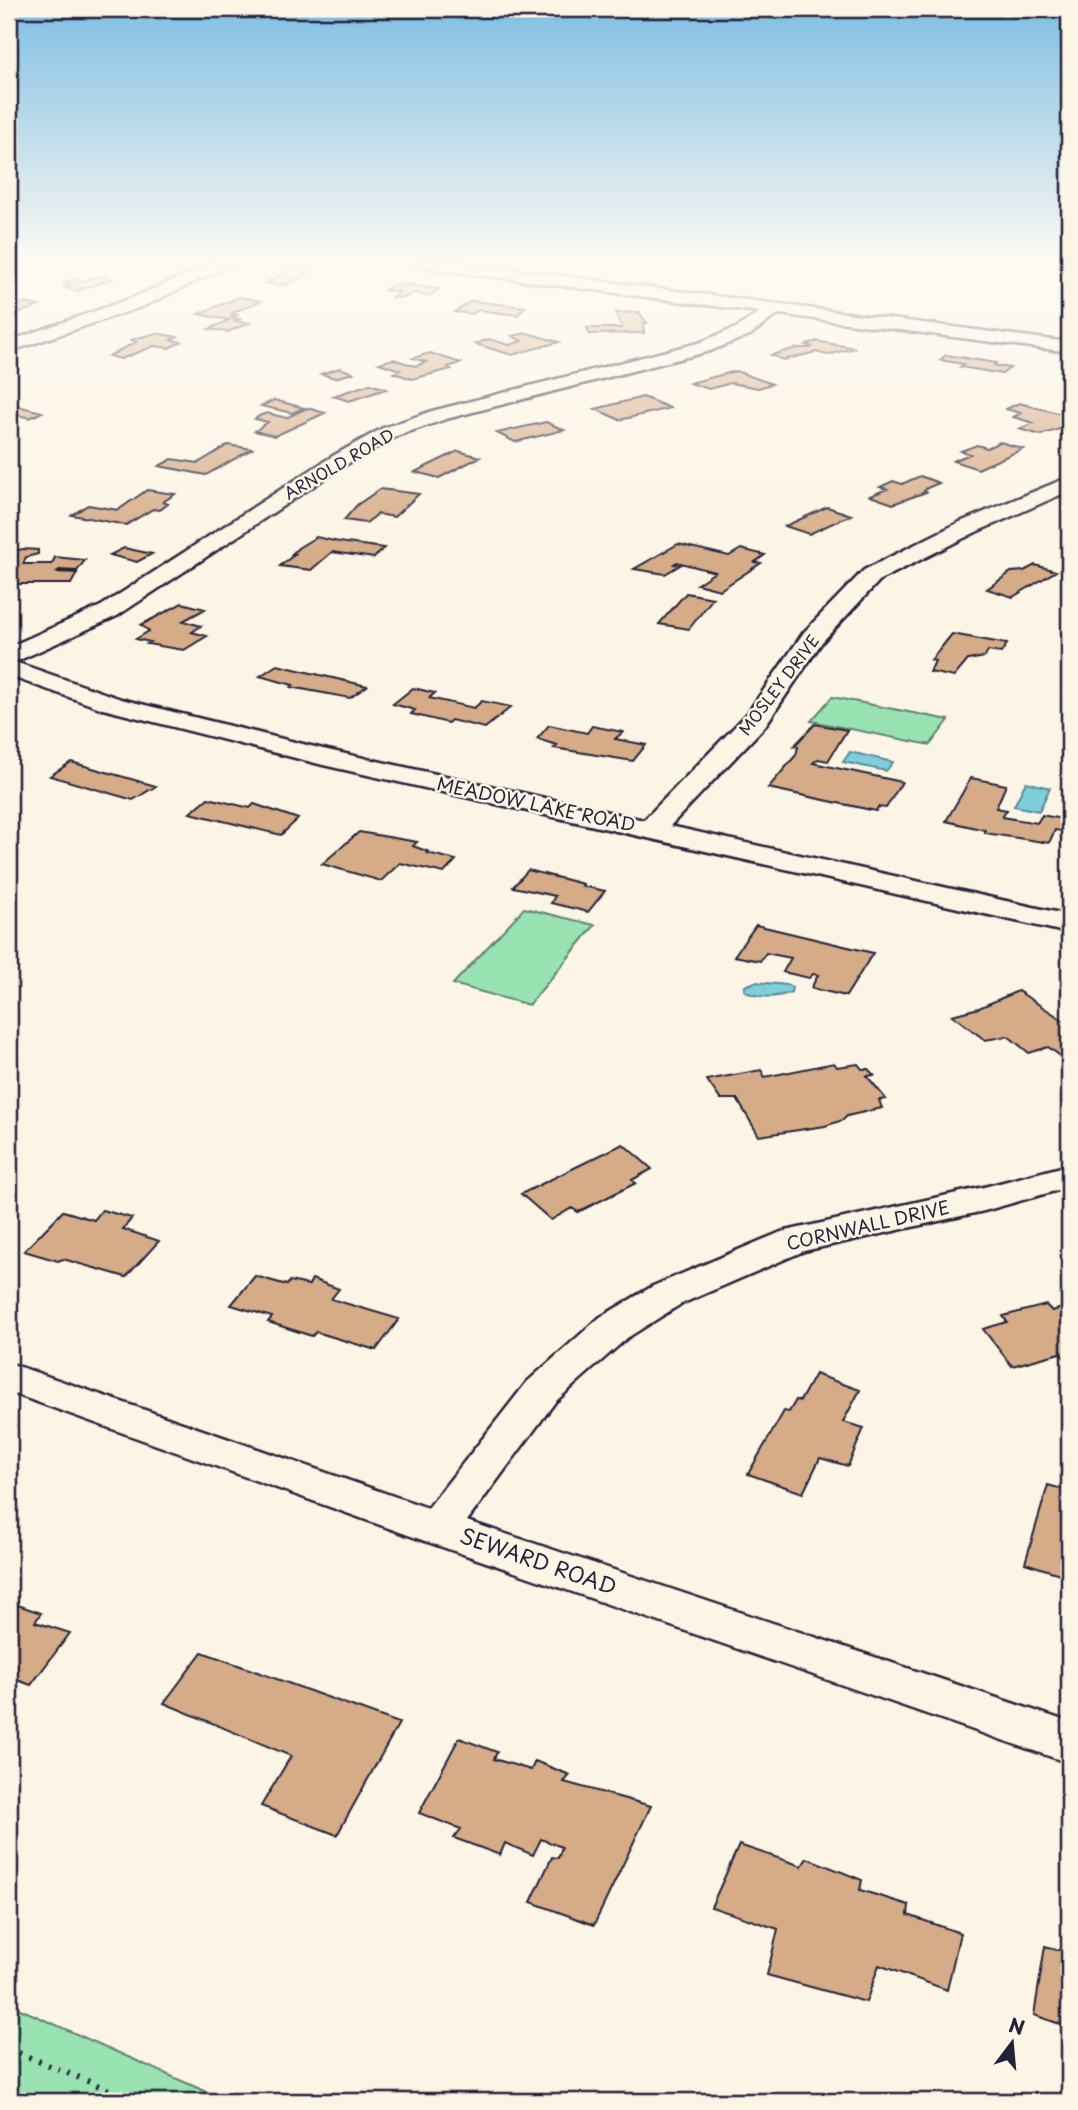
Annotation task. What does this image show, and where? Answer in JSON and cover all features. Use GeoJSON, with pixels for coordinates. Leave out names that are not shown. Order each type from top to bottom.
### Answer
{"type":"FeatureCollection","features":[{"type":"Feature","properties":{"kind":"street","name":"ARNOLD ROAD"},"geometry":{"type":"LineString","coordinates":[[9,656],[108,611],[327,468],[390,432],[439,415],[652,360]]}},
{"type":"Feature","properties":{"kind":"street","name":"MOSLEY DRIVE"},"geometry":{"type":"LineString","coordinates":[[650,830],[756,720],[813,636],[872,575],[968,527],[1069,483]]}},
{"type":"Feature","properties":{"kind":"street","name":"MEADOW LAKE ROAD"},"geometry":{"type":"LineString","coordinates":[[9,668],[112,704],[398,776],[1069,924]]}},
{"type":"Feature","properties":{"kind":"street","name":"CORNWALL DRIVE"},"geometry":{"type":"LineString","coordinates":[[437,1528],[541,1392],[613,1328],[667,1295],[794,1241],[984,1199],[1069,1176]]}},
{"type":"Feature","properties":{"kind":"street","name":"SEWARD ROAD"},"geometry":{"type":"LineString","coordinates":[[9,1377],[437,1528],[1069,1742]]}},
{"type":"Feature","properties":{"kind":"path"},"geometry":{"type":"LineString","coordinates":[[9,2049],[136,2101]]}},
{"type":"Feature","properties":{"kind":"green space"},"geometry":{"type":"Polygon","coordinates":[[[832,697],[949,720],[930,745],[811,721],[832,697]]]}},
{"type":"Feature","properties":{"kind":"green space"},"geometry":{"type":"Polygon","coordinates":[[[524,908],[595,925],[529,1005],[453,984],[524,908]]]}},
{"type":"Feature","properties":{"kind":"green space"},"geometry":{"type":"Polygon","coordinates":[[[9,2004],[227,2101],[9,2101],[9,2004]]]}},
{"type":"Feature","properties":{"kind":"water"},"geometry":{"type":"Polygon","coordinates":[[[850,752],[893,762],[886,771],[843,762],[850,752]]]}},
{"type":"Feature","properties":{"kind":"water"},"geometry":{"type":"Polygon","coordinates":[[[1026,782],[1050,788],[1039,811],[1014,806],[1026,782]]]}},
{"type":"Feature","properties":{"kind":"water"},"geometry":{"type":"Polygon","coordinates":[[[755,982],[788,985],[792,988],[791,992],[773,996],[754,995],[744,990],[745,986],[755,982]]]}},
{"type":"Feature","properties":{"kind":"building"},"geometry":{"type":"Polygon","coordinates":[[[398,360],[415,366],[426,362],[421,360],[461,363],[448,367],[451,369],[412,379],[394,373],[400,370],[379,363],[398,360]]]}},
{"type":"Feature","properties":{"kind":"building"},"geometry":{"type":"Polygon","coordinates":[[[943,360],[980,360],[1010,368],[1002,374],[960,367],[964,364],[943,360]]]}},
{"type":"Feature","properties":{"kind":"building"},"geometry":{"type":"Polygon","coordinates":[[[340,368],[353,373],[335,378],[321,374],[340,368]]]}},
{"type":"Feature","properties":{"kind":"building"},"geometry":{"type":"Polygon","coordinates":[[[736,371],[772,384],[758,388],[731,383],[709,389],[690,383],[736,371]]]}},
{"type":"Feature","properties":{"kind":"building"},"geometry":{"type":"Polygon","coordinates":[[[370,384],[386,389],[349,401],[333,396],[370,384]]]}},
{"type":"Feature","properties":{"kind":"building"},"geometry":{"type":"Polygon","coordinates":[[[643,397],[670,408],[620,420],[595,409],[643,397]]]}},
{"type":"Feature","properties":{"kind":"building"},"geometry":{"type":"Polygon","coordinates":[[[274,400],[304,408],[292,413],[261,406],[274,400]]]}},
{"type":"Feature","properties":{"kind":"building"},"geometry":{"type":"Polygon","coordinates":[[[1019,403],[1058,413],[1069,411],[1069,426],[1041,435],[1019,429],[1034,423],[1013,417],[1021,413],[1006,409],[1019,403]]]}},
{"type":"Feature","properties":{"kind":"building"},"geometry":{"type":"Polygon","coordinates":[[[9,404],[42,412],[30,418],[14,414],[9,416],[9,404]]]}},
{"type":"Feature","properties":{"kind":"building"},"geometry":{"type":"Polygon","coordinates":[[[307,408],[325,413],[275,436],[255,431],[268,422],[255,419],[259,416],[267,413],[286,418],[307,408]]]}},
{"type":"Feature","properties":{"kind":"building"},"geometry":{"type":"Polygon","coordinates":[[[546,422],[564,430],[515,442],[497,433],[546,422]]]}},
{"type":"Feature","properties":{"kind":"building"},"geometry":{"type":"Polygon","coordinates":[[[1000,442],[1023,449],[978,469],[953,461],[970,454],[961,451],[977,445],[987,448],[1000,442]]]}},
{"type":"Feature","properties":{"kind":"building"},"geometry":{"type":"Polygon","coordinates":[[[228,445],[252,449],[206,475],[159,466],[172,459],[198,463],[228,445]]]}},
{"type":"Feature","properties":{"kind":"building"},"geometry":{"type":"Polygon","coordinates":[[[458,451],[480,457],[439,478],[415,472],[458,451]]]}},
{"type":"Feature","properties":{"kind":"building"},"geometry":{"type":"Polygon","coordinates":[[[920,476],[939,483],[927,488],[924,491],[926,492],[893,504],[870,496],[887,489],[880,487],[893,481],[902,484],[920,476]]]}},
{"type":"Feature","properties":{"kind":"building"},"geometry":{"type":"Polygon","coordinates":[[[380,489],[419,494],[394,517],[378,514],[366,523],[344,520],[357,505],[380,489]]]}},
{"type":"Feature","properties":{"kind":"building"},"geometry":{"type":"Polygon","coordinates":[[[147,490],[175,494],[163,502],[168,504],[160,510],[153,509],[126,525],[72,515],[88,505],[118,510],[147,490]]]}},
{"type":"Feature","properties":{"kind":"building"},"geometry":{"type":"Polygon","coordinates":[[[827,507],[851,515],[809,534],[785,526],[827,507]]]}},
{"type":"Feature","properties":{"kind":"building"},"geometry":{"type":"Polygon","coordinates":[[[316,537],[384,548],[374,558],[332,552],[311,570],[280,566],[295,554],[292,554],[298,548],[316,537]]]}},
{"type":"Feature","properties":{"kind":"building"},"geometry":{"type":"Polygon","coordinates":[[[678,544],[729,556],[741,549],[765,555],[755,562],[761,563],[720,590],[697,584],[715,572],[677,562],[674,564],[680,565],[665,574],[634,569],[678,544]]]}},
{"type":"Feature","properties":{"kind":"building"},"geometry":{"type":"Polygon","coordinates":[[[124,548],[152,554],[137,562],[110,555],[124,548]]]}},
{"type":"Feature","properties":{"kind":"building"},"geometry":{"type":"Polygon","coordinates":[[[38,550],[38,554],[26,557],[23,564],[52,564],[55,557],[85,560],[77,571],[57,572],[77,573],[71,584],[14,584],[9,582],[9,552],[38,550]]]}},
{"type":"Feature","properties":{"kind":"building"},"geometry":{"type":"Polygon","coordinates":[[[1035,565],[1056,571],[1013,597],[987,589],[1011,572],[1024,571],[1035,565]]]}},
{"type":"Feature","properties":{"kind":"building"},"geometry":{"type":"Polygon","coordinates":[[[686,593],[713,598],[689,629],[659,624],[686,593]]]}},
{"type":"Feature","properties":{"kind":"building"},"geometry":{"type":"Polygon","coordinates":[[[182,603],[205,609],[183,621],[201,626],[192,632],[207,636],[184,650],[147,644],[150,642],[136,639],[149,631],[141,625],[182,603]]]}},
{"type":"Feature","properties":{"kind":"building"},"geometry":{"type":"Polygon","coordinates":[[[952,634],[1007,644],[1001,653],[988,651],[985,657],[968,660],[954,677],[930,672],[935,661],[931,660],[952,634]]]}},
{"type":"Feature","properties":{"kind":"building"},"geometry":{"type":"Polygon","coordinates":[[[277,665],[367,686],[350,698],[291,687],[293,685],[260,676],[277,665]]]}},
{"type":"Feature","properties":{"kind":"building"},"geometry":{"type":"Polygon","coordinates":[[[413,688],[435,693],[429,698],[474,708],[482,701],[511,707],[485,728],[451,720],[448,723],[411,714],[415,710],[393,704],[413,688]]]}},
{"type":"Feature","properties":{"kind":"building"},"geometry":{"type":"Polygon","coordinates":[[[815,724],[847,730],[828,761],[818,759],[813,763],[902,782],[886,808],[878,807],[876,811],[768,788],[796,755],[798,747],[794,746],[815,724]]]}},
{"type":"Feature","properties":{"kind":"building"},"geometry":{"type":"Polygon","coordinates":[[[549,725],[587,733],[592,726],[623,732],[615,739],[646,745],[633,761],[554,748],[557,745],[537,739],[549,725]]]}},
{"type":"Feature","properties":{"kind":"building"},"geometry":{"type":"Polygon","coordinates":[[[71,762],[156,786],[133,800],[50,776],[71,762]]]}},
{"type":"Feature","properties":{"kind":"building"},"geometry":{"type":"Polygon","coordinates":[[[971,778],[1006,785],[996,808],[1007,810],[1002,817],[1037,823],[1042,815],[1067,820],[1061,831],[1055,830],[1049,843],[985,833],[985,830],[946,821],[971,778]]]}},
{"type":"Feature","properties":{"kind":"building"},"geometry":{"type":"Polygon","coordinates":[[[208,798],[250,808],[254,804],[298,819],[281,835],[190,813],[208,798]]]}},
{"type":"Feature","properties":{"kind":"building"},"geometry":{"type":"Polygon","coordinates":[[[359,832],[417,842],[413,846],[429,852],[427,853],[456,860],[444,873],[400,863],[381,881],[322,864],[359,832]]]}},
{"type":"Feature","properties":{"kind":"building"},"geometry":{"type":"Polygon","coordinates":[[[528,870],[605,891],[588,912],[551,903],[555,896],[513,887],[528,870]]]}},
{"type":"Feature","properties":{"kind":"building"},"geometry":{"type":"Polygon","coordinates":[[[756,925],[873,953],[846,996],[811,988],[818,975],[813,974],[809,978],[783,972],[791,958],[766,953],[760,961],[734,956],[756,925]]]}},
{"type":"Feature","properties":{"kind":"building"},"geometry":{"type":"Polygon","coordinates":[[[1018,991],[1069,1024],[1069,1062],[1048,1047],[1029,1053],[1008,1036],[985,1040],[952,1015],[979,1008],[1018,991]]]}},
{"type":"Feature","properties":{"kind":"building"},"geometry":{"type":"Polygon","coordinates":[[[834,1063],[837,1067],[858,1064],[862,1069],[868,1069],[874,1075],[867,1076],[886,1099],[879,1100],[882,1108],[847,1116],[825,1126],[759,1136],[737,1099],[720,1099],[707,1080],[761,1070],[765,1077],[834,1063]]]}},
{"type":"Feature","properties":{"kind":"building"},"geometry":{"type":"Polygon","coordinates":[[[623,1144],[652,1169],[632,1180],[636,1183],[578,1212],[572,1208],[551,1220],[521,1194],[623,1144]]]}},
{"type":"Feature","properties":{"kind":"building"},"geometry":{"type":"Polygon","coordinates":[[[102,1210],[132,1218],[123,1229],[159,1241],[126,1277],[24,1251],[63,1211],[94,1220],[102,1210]]]}},
{"type":"Feature","properties":{"kind":"building"},"geometry":{"type":"Polygon","coordinates":[[[255,1276],[287,1285],[290,1281],[309,1285],[312,1279],[339,1289],[331,1299],[399,1319],[376,1350],[316,1332],[312,1336],[268,1322],[272,1317],[231,1305],[255,1276]]]}},
{"type":"Feature","properties":{"kind":"building"},"geometry":{"type":"Polygon","coordinates":[[[1046,1305],[1052,1311],[1069,1306],[1069,1363],[1060,1353],[1012,1366],[983,1329],[1007,1322],[1003,1316],[1046,1305]]]}},
{"type":"Feature","properties":{"kind":"building"},"geometry":{"type":"Polygon","coordinates":[[[815,1374],[860,1390],[843,1422],[864,1428],[848,1466],[820,1458],[803,1493],[748,1474],[784,1411],[789,1412],[796,1400],[800,1401],[815,1374]]]}},
{"type":"Feature","properties":{"kind":"building"},"geometry":{"type":"Polygon","coordinates":[[[1048,1485],[1069,1491],[1069,1577],[1025,1563],[1048,1485]]]}},
{"type":"Feature","properties":{"kind":"building"},"geometry":{"type":"Polygon","coordinates":[[[9,1602],[41,1613],[35,1622],[70,1633],[31,1685],[9,1677],[9,1602]]]}},
{"type":"Feature","properties":{"kind":"building"},"geometry":{"type":"Polygon","coordinates":[[[202,1652],[399,1723],[337,1835],[261,1806],[291,1756],[164,1703],[202,1652]]]}},
{"type":"Feature","properties":{"kind":"building"},"geometry":{"type":"Polygon","coordinates":[[[459,1738],[497,1752],[494,1759],[531,1770],[535,1761],[570,1775],[564,1782],[651,1806],[594,1925],[531,1902],[552,1857],[558,1858],[562,1847],[541,1839],[533,1855],[505,1843],[500,1855],[454,1838],[461,1829],[419,1813],[459,1738]]]}},
{"type":"Feature","properties":{"kind":"building"},"geometry":{"type":"Polygon","coordinates":[[[739,1845],[802,1866],[807,1858],[862,1880],[860,1890],[909,1905],[908,1915],[960,1933],[947,1990],[879,1965],[866,2002],[767,1975],[778,1929],[711,1907],[739,1845]]]}},
{"type":"Feature","properties":{"kind":"building"},"geometry":{"type":"Polygon","coordinates":[[[1045,1946],[1069,1953],[1069,2027],[1034,2015],[1045,1946]]]}}]}
